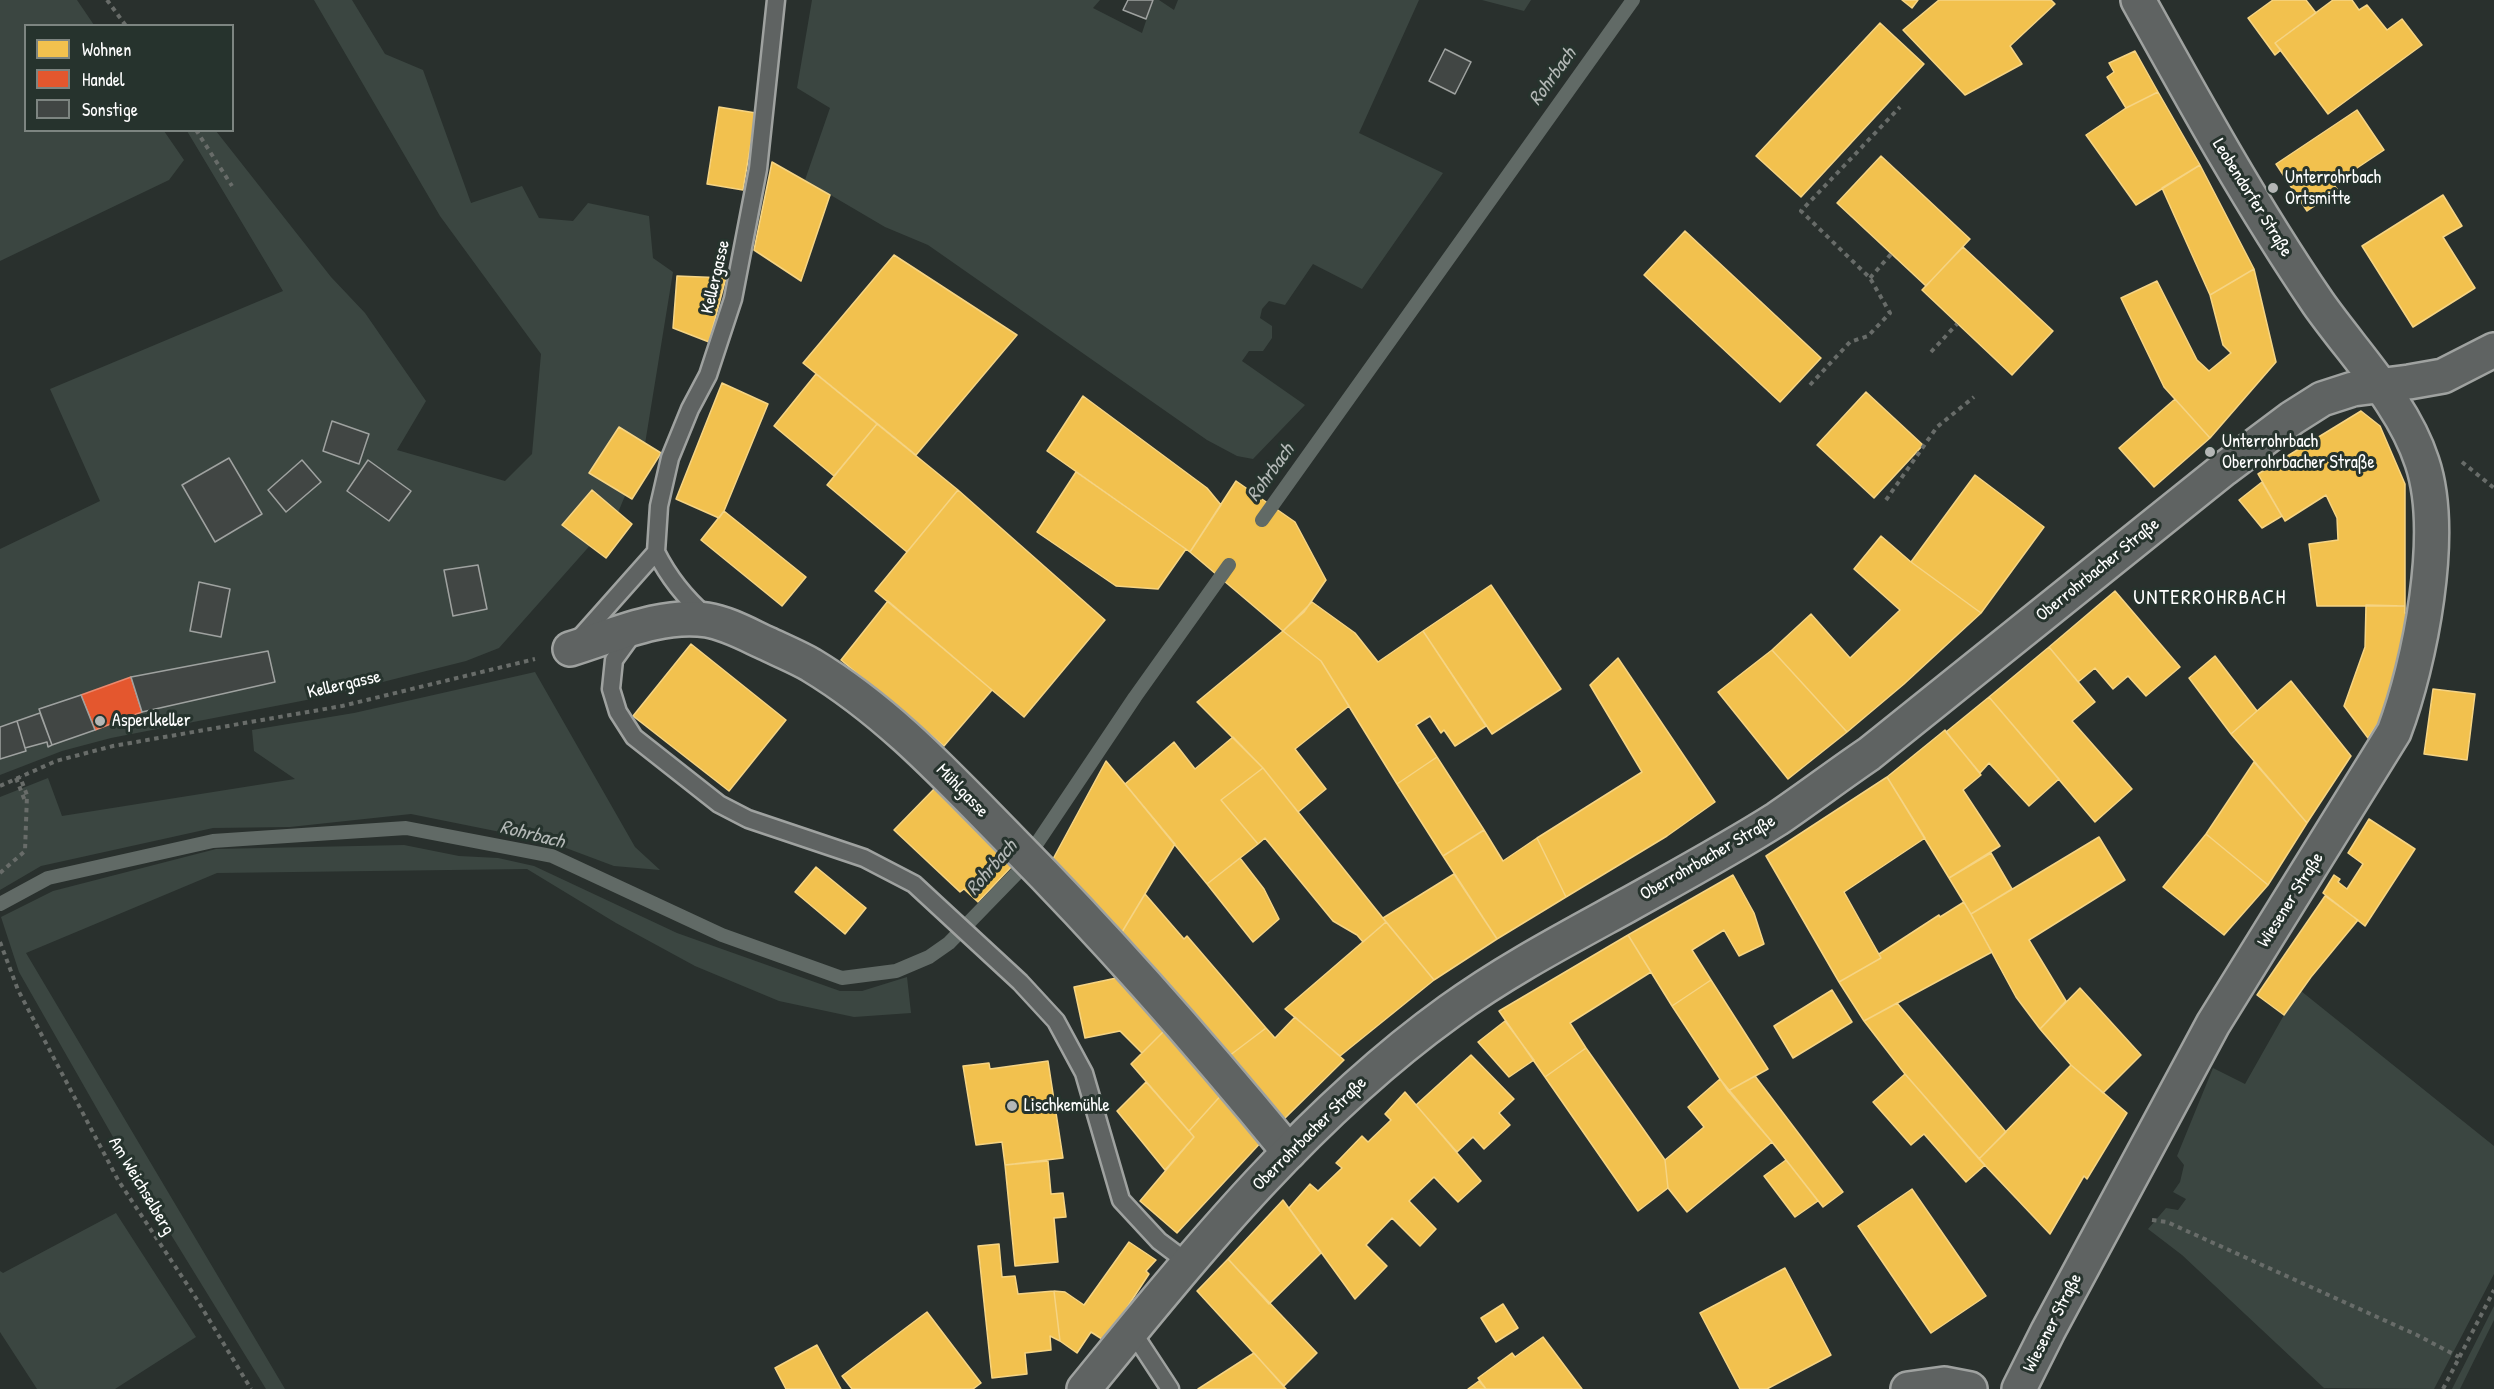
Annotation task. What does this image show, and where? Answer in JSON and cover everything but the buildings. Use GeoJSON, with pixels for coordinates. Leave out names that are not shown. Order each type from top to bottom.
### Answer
{"type":"FeatureCollection","features":[{"type":"Feature","properties":{"kind":"main road","name":"Leobendorfer Straße"},"geometry":{"type":"LineString","coordinates":[[2138,0],[2218,144],[2258,209],[2319,304],[2380,386]]}},
{"type":"Feature","properties":{"kind":"main road","name":"Oberrohrbacher Straße"},"geometry":{"type":"LineString","coordinates":[[1084,1389],[1187,1263],[1289,1152],[1373,1071],[1452,1009],[1523,963],[1776,819],[1869,754],[2224,469],[2292,418],[2322,399],[2353,389],[2443,375],[2494,350]]}},
{"type":"Feature","properties":{"kind":"main road","name":"Wiesener Straße"},"geometry":{"type":"LineString","coordinates":[[2019,1389],[2109,1215],[2213,1024],[2384,750],[2394,732],[2407,697],[2420,639],[2432,524],[2422,462],[2409,432],[2380,386]]}},
{"type":"Feature","properties":{"kind":"main road","name":"Mühlgasse"},"geometry":{"type":"LineString","coordinates":[[570,649],[637,628],[688,618],[710,620],[758,639],[810,665],[854,694],[898,728],[1049,878],[1162,1001],[1289,1152]]}},
{"type":"Feature","properties":{"kind":"main road"},"geometry":{"type":"LineString","coordinates":[[1908,1389],[1944,1384],[1970,1389]]}},
{"type":"Feature","properties":{"kind":"lane","name":"Kellergasse"},"geometry":{"type":"LineString","coordinates":[[656,552],[659,506],[670,458],[690,409],[708,375],[733,299],[758,169],[776,0]]}},
{"type":"Feature","properties":{"kind":"lane"},"geometry":{"type":"LineString","coordinates":[[570,649],[656,552],[666,572],[683,596],[710,620]]}},
{"type":"Feature","properties":{"kind":"lane"},"geometry":{"type":"LineString","coordinates":[[637,628],[614,660],[611,689],[618,712],[634,736],[719,804],[772,829],[818,841],[864,858],[915,884],[1020,982],[1056,1021],[1084,1073],[1121,1200],[1159,1241],[1187,1263]]}},
{"type":"Feature","properties":{"kind":"lane"},"geometry":{"type":"LineString","coordinates":[[1132,1330],[1170,1389]]}},
{"type":"Feature","properties":{"kind":"path"},"geometry":{"type":"LineString","coordinates":[[107,0],[125,24]]}},
{"type":"Feature","properties":{"kind":"path"},"geometry":{"type":"LineString","coordinates":[[1810,385],[1850,342],[1868,336],[1890,313],[1870,278],[1801,211],[1900,107]]}},
{"type":"Feature","properties":{"kind":"path"},"geometry":{"type":"LineString","coordinates":[[197,132],[232,186]]}},
{"type":"Feature","properties":{"kind":"path"},"geometry":{"type":"LineString","coordinates":[[1870,278],[1892,254]]}},
{"type":"Feature","properties":{"kind":"path"},"geometry":{"type":"LineString","coordinates":[[1931,351],[1957,324]]}},
{"type":"Feature","properties":{"kind":"path"},"geometry":{"type":"LineString","coordinates":[[1886,500],[1937,427],[1974,397]]}},
{"type":"Feature","properties":{"kind":"path","name":"Kellergasse"},"geometry":{"type":"LineString","coordinates":[[0,786],[56,761],[113,746],[342,706],[502,668],[570,649]]}},
{"type":"Feature","properties":{"kind":"path"},"geometry":{"type":"LineString","coordinates":[[0,873],[25,851],[27,795],[18,778]]}},
{"type":"Feature","properties":{"kind":"path","name":"Am Weichselberg"},"geometry":{"type":"LineString","coordinates":[[0,942],[18,990],[118,1180],[196,1298],[251,1389]]}},
{"type":"Feature","properties":{"kind":"path"},"geometry":{"type":"LineString","coordinates":[[2109,1215],[2168,1222],[2417,1335],[2459,1357]]}},
{"type":"Feature","properties":{"kind":"path"},"geometry":{"type":"LineString","coordinates":[[2443,1389],[2494,1290]]}},
{"type":"Feature","properties":{"kind":"shaded area"},"geometry":{"type":"Polygon","coordinates":[[[0,0],[77,0],[93,24],[24,24],[24,132],[165,132],[184,160],[169,180],[0,261],[0,0]]]}},
{"type":"Feature","properties":{"kind":"shaded area"},"geometry":{"type":"Polygon","coordinates":[[[314,0],[352,0],[385,54],[423,70],[471,203],[522,186],[539,218],[573,221],[588,203],[649,216],[653,258],[673,272],[644,450],[617,515],[499,648],[466,661],[327,696],[111,738],[62,751],[0,775],[0,549],[100,501],[50,389],[283,291],[188,132],[217,132],[331,277],[365,313],[426,401],[397,450],[505,481],[532,454],[541,354],[440,216],[314,0]]]}},
{"type":"Feature","properties":{"kind":"shaded area"},"geometry":{"type":"Polygon","coordinates":[[[812,0],[1100,0],[1093,8],[1142,33],[1153,0],[1159,0],[1174,10],[1178,0],[1419,0],[1359,133],[1443,173],[1362,289],[1313,264],[1285,305],[1269,301],[1262,309],[1260,318],[1272,326],[1272,338],[1263,351],[1249,351],[1242,361],[1305,405],[1253,459],[1237,456],[1207,440],[928,245],[885,227],[805,180],[830,108],[797,88],[812,0]]]}},
{"type":"Feature","properties":{"kind":"shaded area"},"geometry":{"type":"Polygon","coordinates":[[[1482,0],[1531,0],[1524,11],[1482,0]]]}},
{"type":"Feature","properties":{"kind":"shaded area"},"geometry":{"type":"Polygon","coordinates":[[[535,672],[635,847],[660,870],[614,866],[550,842],[411,814],[290,827],[213,828],[41,866],[0,890],[0,797],[48,778],[62,816],[295,779],[254,751],[252,730],[354,713],[535,672]]]}},
{"type":"Feature","properties":{"kind":"shaded area"},"geometry":{"type":"Polygon","coordinates":[[[404,845],[459,856],[498,858],[534,866],[677,933],[840,991],[862,991],[907,977],[911,1013],[854,1017],[779,1001],[695,966],[616,923],[527,869],[217,873],[26,953],[285,1389],[266,1389],[141,1186],[19,972],[1,917],[53,891],[216,849],[404,845]]]}},
{"type":"Feature","properties":{"kind":"shaded area"},"geometry":{"type":"Polygon","coordinates":[[[2301,991],[2494,1146],[2494,1274],[2434,1389],[2324,1388],[2182,1255],[2148,1229],[2166,1208],[2178,1210],[2186,1199],[2173,1192],[2180,1182],[2184,1165],[2177,1156],[2213,1068],[2245,1084],[2284,1015],[2301,991]]]}},
{"type":"Feature","properties":{"kind":"shaded area"},"geometry":{"type":"Polygon","coordinates":[[[116,1213],[196,1337],[115,1389],[37,1389],[0,1332],[0,1271],[3,1273],[116,1213]]]}},
{"type":"Feature","properties":{"kind":"shaded area"},"geometry":{"type":"Polygon","coordinates":[[[2494,1306],[2494,1320],[2460,1389],[2452,1389],[2494,1306]]]}},
{"type":"Feature","properties":{"kind":"waterway","name":"Rohrbach"},"geometry":{"type":"LineString","coordinates":[[1262,520],[1633,0]]}},
{"type":"Feature","properties":{"kind":"waterway","name":"Rohrbach"},"geometry":{"type":"LineString","coordinates":[[0,904],[48,878],[213,841],[406,828],[552,856],[722,935],[842,978],[896,971],[929,957],[949,943],[1017,873],[1135,697],[1229,565]]}},
{"type":"Feature","properties":{"kind":"place","name":"Unterrohrbach Ortsmitte"},"geometry":{"type":"Point","coordinates":[2273,188]}},
{"type":"Feature","properties":{"kind":"place","name":"Unterrohrbach Oberrohrbacher Straße"},"geometry":{"type":"Point","coordinates":[2210,452]}},
{"type":"Feature","properties":{"kind":"place","name":"Asperlkeller"},"geometry":{"type":"Point","coordinates":[100,721]}},
{"type":"Feature","properties":{"kind":"place","name":"Lischkemühle"},"geometry":{"type":"Point","coordinates":[1012,1106]}},
{"type":"Feature","properties":{"kind":"district","name":"UNTERROHRBACH"},"geometry":{"type":"Point","coordinates":[2210,598]}}]}
